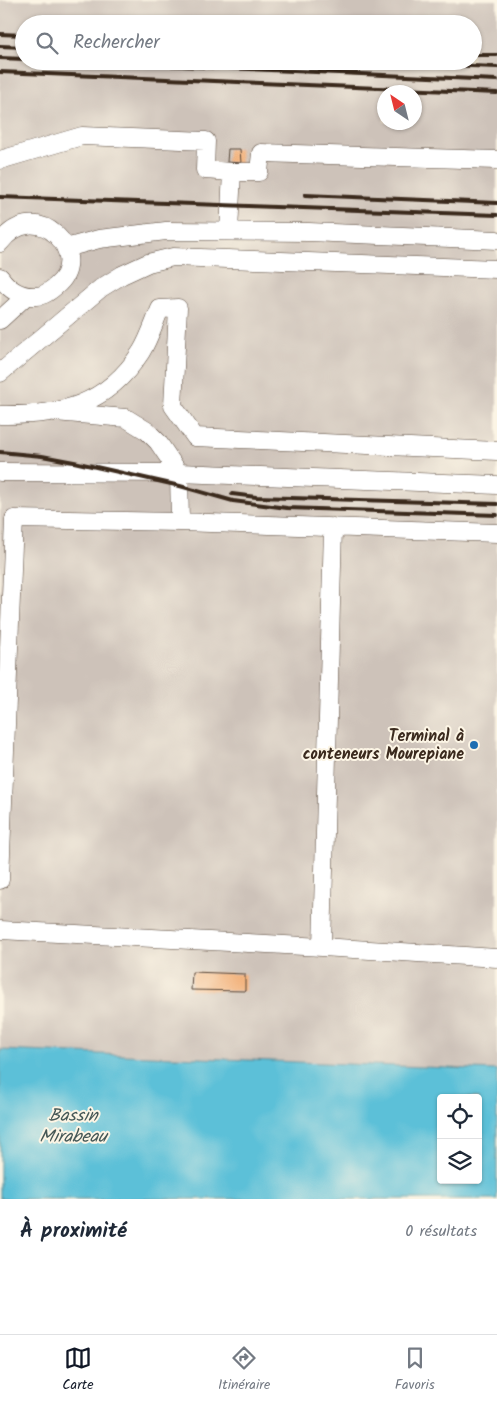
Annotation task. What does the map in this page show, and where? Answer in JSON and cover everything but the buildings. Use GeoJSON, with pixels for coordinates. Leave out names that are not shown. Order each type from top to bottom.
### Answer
{"type":"FeatureCollection","features":[{"type":"Feature","properties":{"kind":"lane"},"geometry":{"type":"LineString","coordinates":[[0,160],[82,136],[206,141],[205,170],[232,172],[258,172],[261,154],[497,160]]}},
{"type":"Feature","properties":{"kind":"lane"},"geometry":{"type":"LineString","coordinates":[[229,231],[232,172]]}},
{"type":"Feature","properties":{"kind":"lane"},"geometry":{"type":"LineString","coordinates":[[0,278],[6,286],[15,292],[26,296],[38,296],[50,292],[60,284],[66,273],[68,260],[66,248],[60,238],[51,230],[40,225],[16,228],[2,237]]}},
{"type":"Feature","properties":{"kind":"lane"},"geometry":{"type":"LineString","coordinates":[[66,248],[133,234],[166,231],[309,232],[497,240]]}},
{"type":"Feature","properties":{"kind":"lane"},"geometry":{"type":"LineString","coordinates":[[0,373],[108,284],[148,263],[173,257],[497,270]]}},
{"type":"Feature","properties":{"kind":"lane"},"geometry":{"type":"LineString","coordinates":[[0,320],[26,296]]}},
{"type":"Feature","properties":{"kind":"lane"},"geometry":{"type":"LineString","coordinates":[[0,415],[28,415],[55,412],[77,406],[97,396],[118,379],[141,351],[160,309],[178,308],[173,406],[195,437],[497,450]]}},
{"type":"Feature","properties":{"kind":"lane"},"geometry":{"type":"LineString","coordinates":[[55,412],[126,418],[147,431],[158,442],[179,473],[180,522]]}},
{"type":"Feature","properties":{"kind":"lane"},"geometry":{"type":"LineString","coordinates":[[0,472],[179,473],[497,485]]}},
{"type":"Feature","properties":{"kind":"lane"},"geometry":{"type":"LineString","coordinates":[[0,880],[14,519],[180,522],[497,533]]}},
{"type":"Feature","properties":{"kind":"lane"},"geometry":{"type":"LineString","coordinates":[[322,947],[333,527]]}},
{"type":"Feature","properties":{"kind":"lane"},"geometry":{"type":"LineString","coordinates":[[0,930],[497,958]]}},
{"type":"Feature","properties":{"kind":"shaded area"},"geometry":{"type":"Polygon","coordinates":[[[0,0],[497,0],[497,1070],[0,1050],[0,0]]]}},
{"type":"Feature","properties":{"kind":"water","name":"Bassin Mirabeau"},"geometry":{"type":"Polygon","coordinates":[[[0,1050],[497,1070],[497,1199],[0,1199],[0,1050]]]}},
{"type":"Feature","properties":{"kind":"railway"},"geometry":{"type":"LineString","coordinates":[[0,34],[15,35]]}},
{"type":"Feature","properties":{"kind":"railway"},"geometry":{"type":"LineString","coordinates":[[0,46],[15,47]]}},
{"type":"Feature","properties":{"kind":"railway"},"geometry":{"type":"LineString","coordinates":[[482,55],[497,55]]}},
{"type":"Feature","properties":{"kind":"railway"},"geometry":{"type":"LineString","coordinates":[[0,58],[15,59]]}},
{"type":"Feature","properties":{"kind":"railway"},"geometry":{"type":"LineString","coordinates":[[482,66],[497,67]]}},
{"type":"Feature","properties":{"kind":"railway"},"geometry":{"type":"LineString","coordinates":[[271,70],[497,80]]}},
{"type":"Feature","properties":{"kind":"railway"},"geometry":{"type":"LineString","coordinates":[[0,72],[497,93]]}},
{"type":"Feature","properties":{"kind":"railway"},"geometry":{"type":"LineString","coordinates":[[305,195],[497,203]]}},
{"type":"Feature","properties":{"kind":"railway"},"geometry":{"type":"LineString","coordinates":[[0,197],[497,215]]}},
{"type":"Feature","properties":{"kind":"railway"},"geometry":{"type":"LineString","coordinates":[[0,452],[42,456],[74,462],[180,486],[233,501],[287,508],[497,515]]}},
{"type":"Feature","properties":{"kind":"railway"},"geometry":{"type":"LineString","coordinates":[[232,494],[256,497],[497,504]]}},
{"type":"Feature","properties":{"kind":"place","name":"Terminal à conteneurs Mourepiane"},"geometry":{"type":"Point","coordinates":[474,745]}}]}
